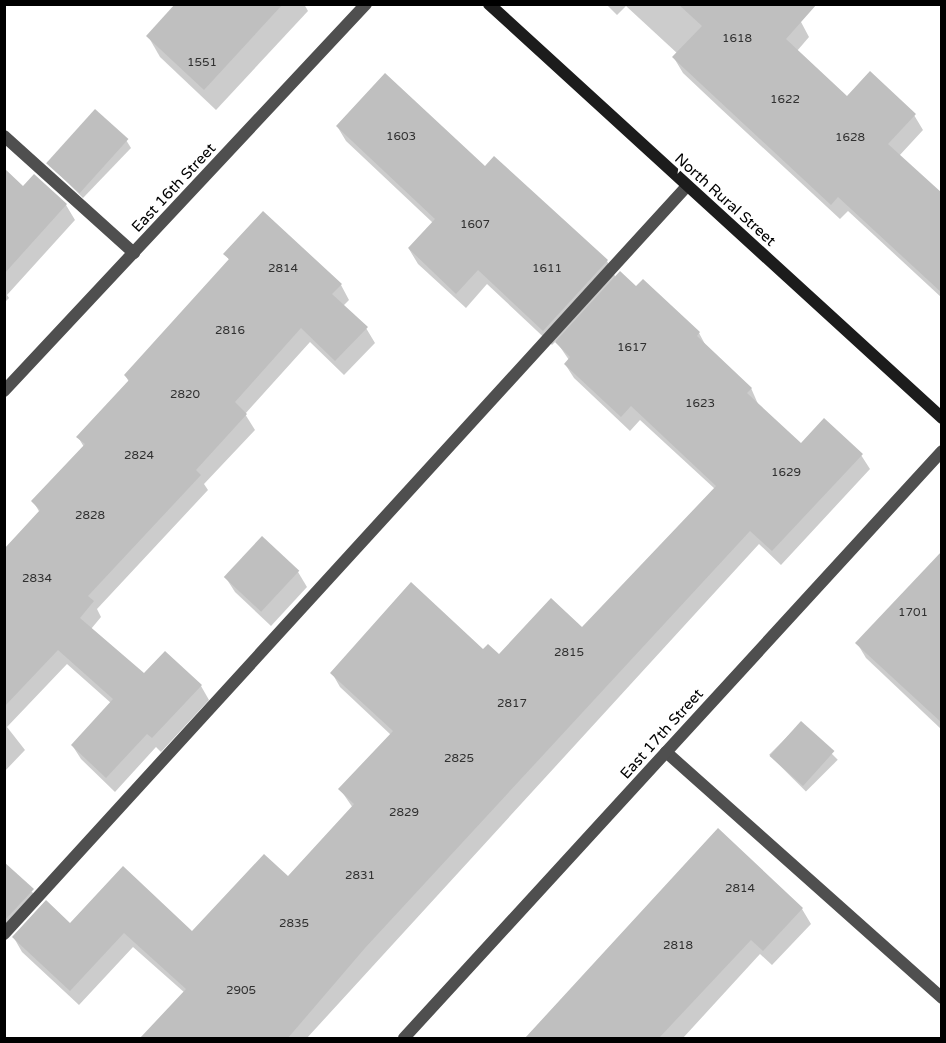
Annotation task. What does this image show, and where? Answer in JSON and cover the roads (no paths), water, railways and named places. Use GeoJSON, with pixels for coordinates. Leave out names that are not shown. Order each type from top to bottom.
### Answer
{"type":"FeatureCollection","features":[{"type":"Feature","properties":{"kind":"main road","name":"North Rural Street"},"geometry":{"type":"LineString","coordinates":[[489,4],[942,418]]}},
{"type":"Feature","properties":{"kind":"street","name":"East 16th Street"},"geometry":{"type":"LineString","coordinates":[[4,391],[366,4]]}},
{"type":"Feature","properties":{"kind":"street"},"geometry":{"type":"LineString","coordinates":[[4,136],[134,253]]}},
{"type":"Feature","properties":{"kind":"street"},"geometry":{"type":"LineString","coordinates":[[4,934],[687,186]]}},
{"type":"Feature","properties":{"kind":"street","name":"East 17th Street"},"geometry":{"type":"LineString","coordinates":[[404,1038],[942,451]]}},
{"type":"Feature","properties":{"kind":"street"},"geometry":{"type":"LineString","coordinates":[[666,752],[942,998]]}}]}
